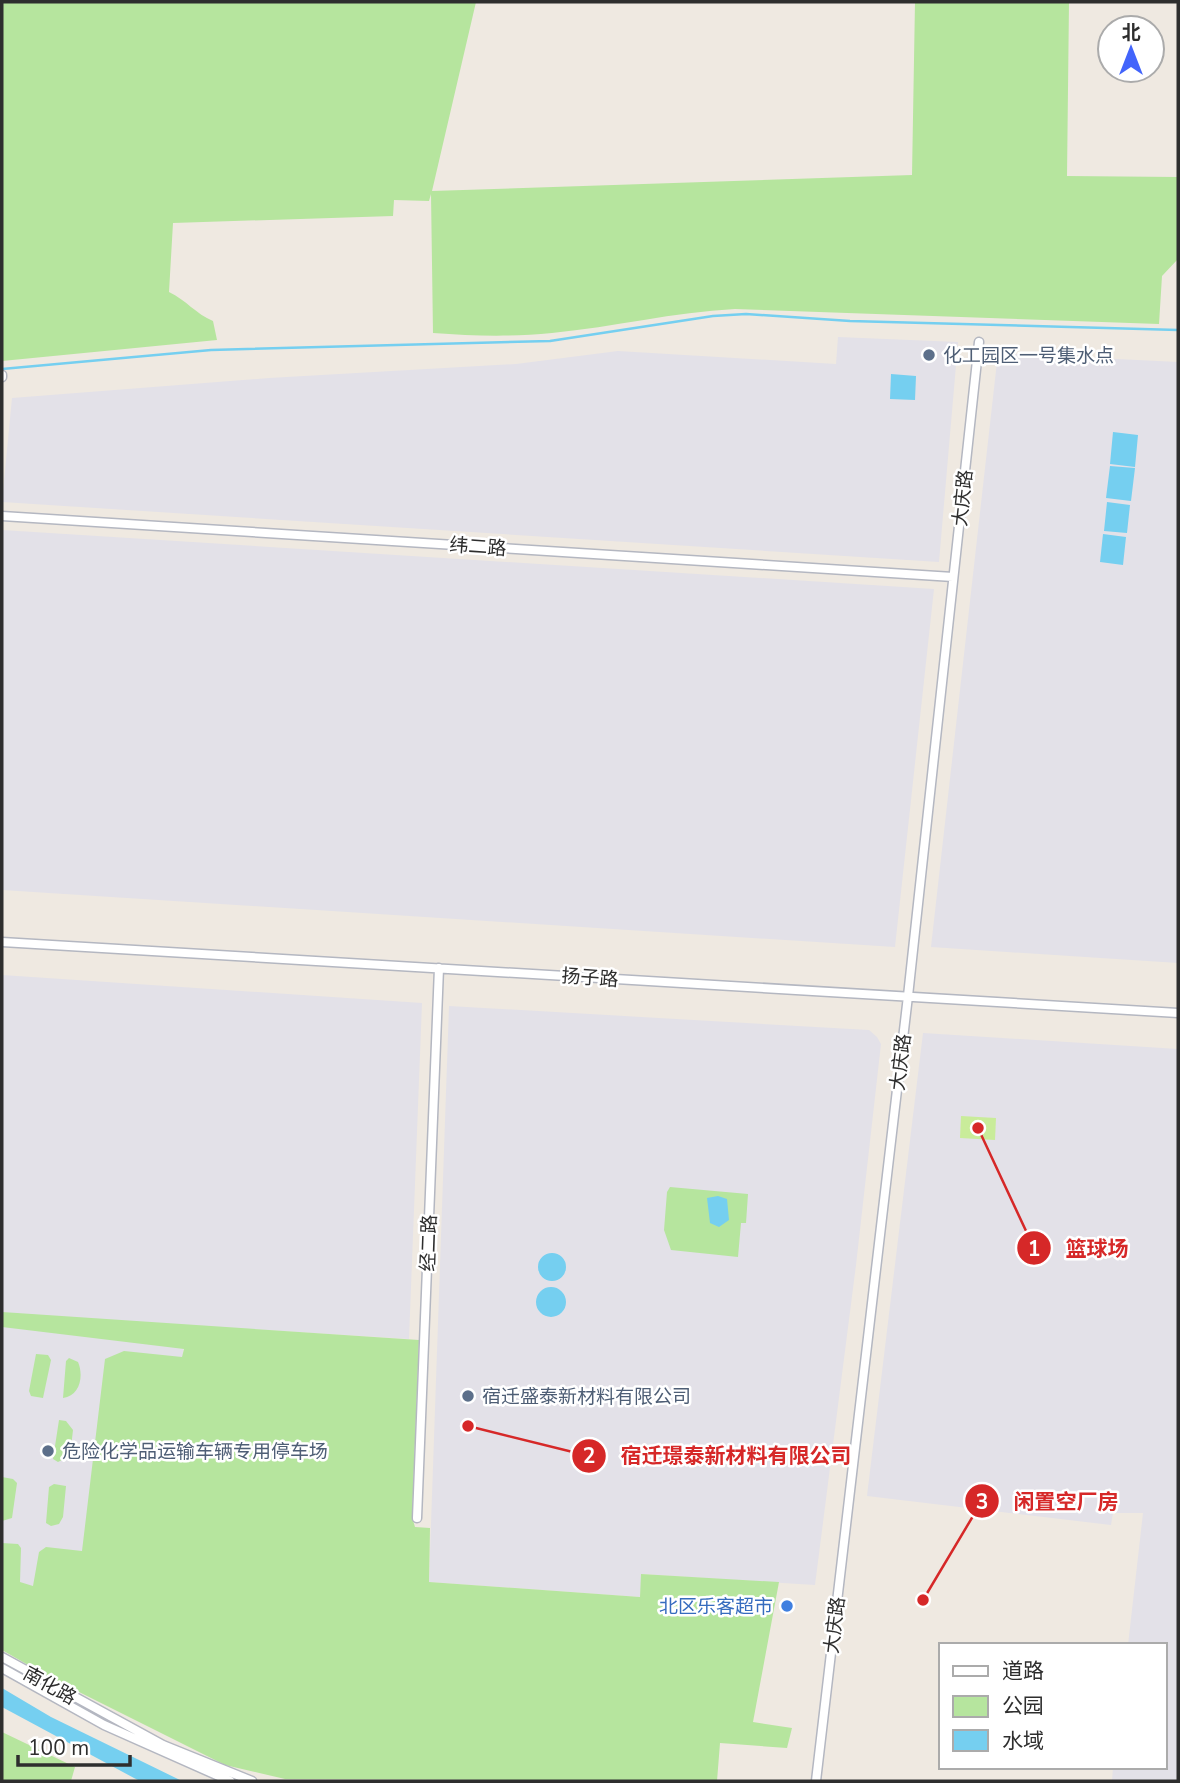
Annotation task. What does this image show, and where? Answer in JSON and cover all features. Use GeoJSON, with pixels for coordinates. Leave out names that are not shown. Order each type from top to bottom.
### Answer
{"type":"FeatureCollection","features":[{"type":"Feature","properties":{"kind":"street","name":"大庆路"},"geometry":{"type":"LineString","coordinates":[[816,1781],[908,996],[978,342]]}},
{"type":"Feature","properties":{"kind":"street","name":"纬二路"},"geometry":{"type":"LineString","coordinates":[[2,516],[953,577]]}},
{"type":"Feature","properties":{"kind":"street","name":"扬子路"},"geometry":{"type":"LineString","coordinates":[[2,942],[1178,1013]]}},
{"type":"Feature","properties":{"kind":"street","name":"经二路"},"geometry":{"type":"LineString","coordinates":[[417,1518],[439,968]]}},
{"type":"Feature","properties":{"kind":"street","name":"南化路"},"geometry":{"type":"LineString","coordinates":[[2,1657],[163,1745],[252,1781]]}},
{"type":"Feature","properties":{"kind":"street","name":"南化路"},"geometry":{"type":"LineString","coordinates":[[2,1668],[104,1725],[230,1781]]}},
{"type":"Feature","properties":{"kind":"shaded area"},"geometry":{"type":"Polygon","coordinates":[[[838,337],[958,342],[939,562],[2,502],[12,398],[269,378],[516,364],[618,351],[836,364],[838,337]]]}},
{"type":"Feature","properties":{"kind":"shaded area"},"geometry":{"type":"Polygon","coordinates":[[[998,353],[1178,362],[1178,963],[931,947],[998,353]]]}},
{"type":"Feature","properties":{"kind":"shaded area"},"geometry":{"type":"Polygon","coordinates":[[[2,530],[934,589],[895,947],[2,890],[2,530]]]}},
{"type":"Feature","properties":{"kind":"shaded area"},"geometry":{"type":"Polygon","coordinates":[[[2,975],[422,1003],[409,1339],[186,1325],[153,1623],[2,1577],[2,975]]]}},
{"type":"Feature","properties":{"kind":"shaded area"},"geometry":{"type":"Polygon","coordinates":[[[449,1006],[869,1030],[877,1037],[881,1044],[856,1265],[815,1585],[642,1574],[640,1597],[429,1582],[449,1006]]]}},
{"type":"Feature","properties":{"kind":"shaded area"},"geometry":{"type":"Polygon","coordinates":[[[923,1033],[1178,1049],[1178,1781],[1112,1781],[1113,1769],[1166,1769],[1166,1643],[1128,1643],[1143,1513],[1113,1513],[1111,1525],[867,1496],[923,1033]]]}},
{"type":"Feature","properties":{"kind":"green space"},"geometry":{"type":"Polygon","coordinates":[[[2,2],[476,2],[432,191],[912,175],[915,2],[1069,2],[1067,176],[1178,177],[1178,259],[1162,276],[1159,324],[735,309],[537,334],[492,336],[433,333],[431,194],[429,201],[394,200],[393,216],[173,223],[169,292],[213,321],[217,340],[2,361],[2,2]]]}},
{"type":"Feature","properties":{"kind":"green space"},"geometry":{"type":"Polygon","coordinates":[[[961,1116],[996,1118],[995,1140],[960,1138],[961,1116]]]}},
{"type":"Feature","properties":{"kind":"green space"},"geometry":{"type":"Polygon","coordinates":[[[670,1187],[748,1194],[746,1223],[741,1223],[738,1257],[671,1250],[664,1230],[667,1192],[670,1187]]]}},
{"type":"Feature","properties":{"kind":"green space"},"geometry":{"type":"Polygon","coordinates":[[[2,1312],[419,1340],[412,1517],[415,1527],[430,1528],[429,1582],[640,1597],[641,1574],[779,1582],[753,1722],[792,1728],[787,1748],[720,1743],[717,1781],[285,1779],[225,1765],[49,1677],[2,1650],[2,1543],[18,1544],[21,1548],[20,1582],[33,1586],[39,1552],[46,1547],[82,1551],[105,1359],[124,1351],[182,1357],[184,1349],[2,1327],[2,1312]]]}},
{"type":"Feature","properties":{"kind":"green space"},"geometry":{"type":"Polygon","coordinates":[[[36,1354],[48,1355],[51,1360],[43,1398],[31,1396],[29,1391],[36,1354]]]}},
{"type":"Feature","properties":{"kind":"green space"},"geometry":{"type":"Polygon","coordinates":[[[69,1358],[78,1362],[80,1379],[73,1394],[63,1398],[66,1361],[69,1358]]]}},
{"type":"Feature","properties":{"kind":"green space"},"geometry":{"type":"Polygon","coordinates":[[[59,1420],[66,1421],[73,1430],[70,1456],[58,1462],[53,1459],[59,1420]]]}},
{"type":"Feature","properties":{"kind":"green space"},"geometry":{"type":"Polygon","coordinates":[[[2,1477],[13,1479],[17,1483],[12,1518],[2,1521],[2,1477]]]}},
{"type":"Feature","properties":{"kind":"green space"},"geometry":{"type":"Polygon","coordinates":[[[54,1484],[66,1486],[63,1517],[59,1524],[51,1526],[46,1523],[49,1487],[54,1484]]]}},
{"type":"Feature","properties":{"kind":"green space"},"geometry":{"type":"Polygon","coordinates":[[[2,1732],[75,1767],[71,1781],[2,1781],[2,1732]]]}},
{"type":"Feature","properties":{"kind":"water"},"geometry":{"type":"Polygon","coordinates":[[[891,374],[916,376],[915,400],[890,399],[891,374]]]}},
{"type":"Feature","properties":{"kind":"water"},"geometry":{"type":"Polygon","coordinates":[[[1113,432],[1138,435],[1135,467],[1110,464],[1113,432]]]}},
{"type":"Feature","properties":{"kind":"water"},"geometry":{"type":"Polygon","coordinates":[[[1110,466],[1135,468],[1131,501],[1106,498],[1110,466]]]}},
{"type":"Feature","properties":{"kind":"water"},"geometry":{"type":"Polygon","coordinates":[[[1107,502],[1130,505],[1127,533],[1104,531],[1107,502]]]}},
{"type":"Feature","properties":{"kind":"water"},"geometry":{"type":"Polygon","coordinates":[[[1103,534],[1126,537],[1123,565],[1100,562],[1103,534]]]}},
{"type":"Feature","properties":{"kind":"water"},"geometry":{"type":"Polygon","coordinates":[[[718,1196],[727,1199],[729,1220],[719,1227],[710,1223],[707,1198],[718,1196]]]}},
{"type":"Feature","properties":{"kind":"water"},"geometry":{"type":"Polygon","coordinates":[[[552,1253],[562,1257],[566,1267],[562,1277],[552,1281],[542,1277],[538,1267],[542,1257],[552,1253]]]}},
{"type":"Feature","properties":{"kind":"water"},"geometry":{"type":"Polygon","coordinates":[[[551,1287],[557,1288],[565,1296],[565,1308],[557,1316],[551,1317],[545,1316],[537,1308],[536,1302],[537,1296],[545,1288],[551,1287]]]}},
{"type":"Feature","properties":{"kind":"water"},"geometry":{"type":"Polygon","coordinates":[[[2,1688],[51,1717],[182,1781],[140,1781],[134,1778],[2,1707],[2,1688]]]}},
{"type":"Feature","properties":{"kind":"waterway"},"geometry":{"type":"LineString","coordinates":[[2,369],[211,350],[550,341],[713,316],[746,314],[850,321],[1178,330]]}},
{"type":"Feature","properties":{"kind":"place","name":"化工园区一号集水点"},"geometry":{"type":"Point","coordinates":[929,355]}},
{"type":"Feature","properties":{"kind":"place","name":"篮球场"},"geometry":{"type":"Point","coordinates":[978,1128]}},
{"type":"Feature","properties":{"kind":"place","name":"宿迁盛泰新材料有限公司"},"geometry":{"type":"Point","coordinates":[468,1396]}},
{"type":"Feature","properties":{"kind":"place","name":"宿迁璟泰新材料有限公司"},"geometry":{"type":"Point","coordinates":[468,1426]}},
{"type":"Feature","properties":{"kind":"place","name":"危险化学品运输车辆专用停车场"},"geometry":{"type":"Point","coordinates":[48,1451]}},
{"type":"Feature","properties":{"kind":"place","name":"闲置空厂房"},"geometry":{"type":"Point","coordinates":[923,1600]}},
{"type":"Feature","properties":{"kind":"place","name":"北区乐客超市"},"geometry":{"type":"Point","coordinates":[787,1606]}}]}
